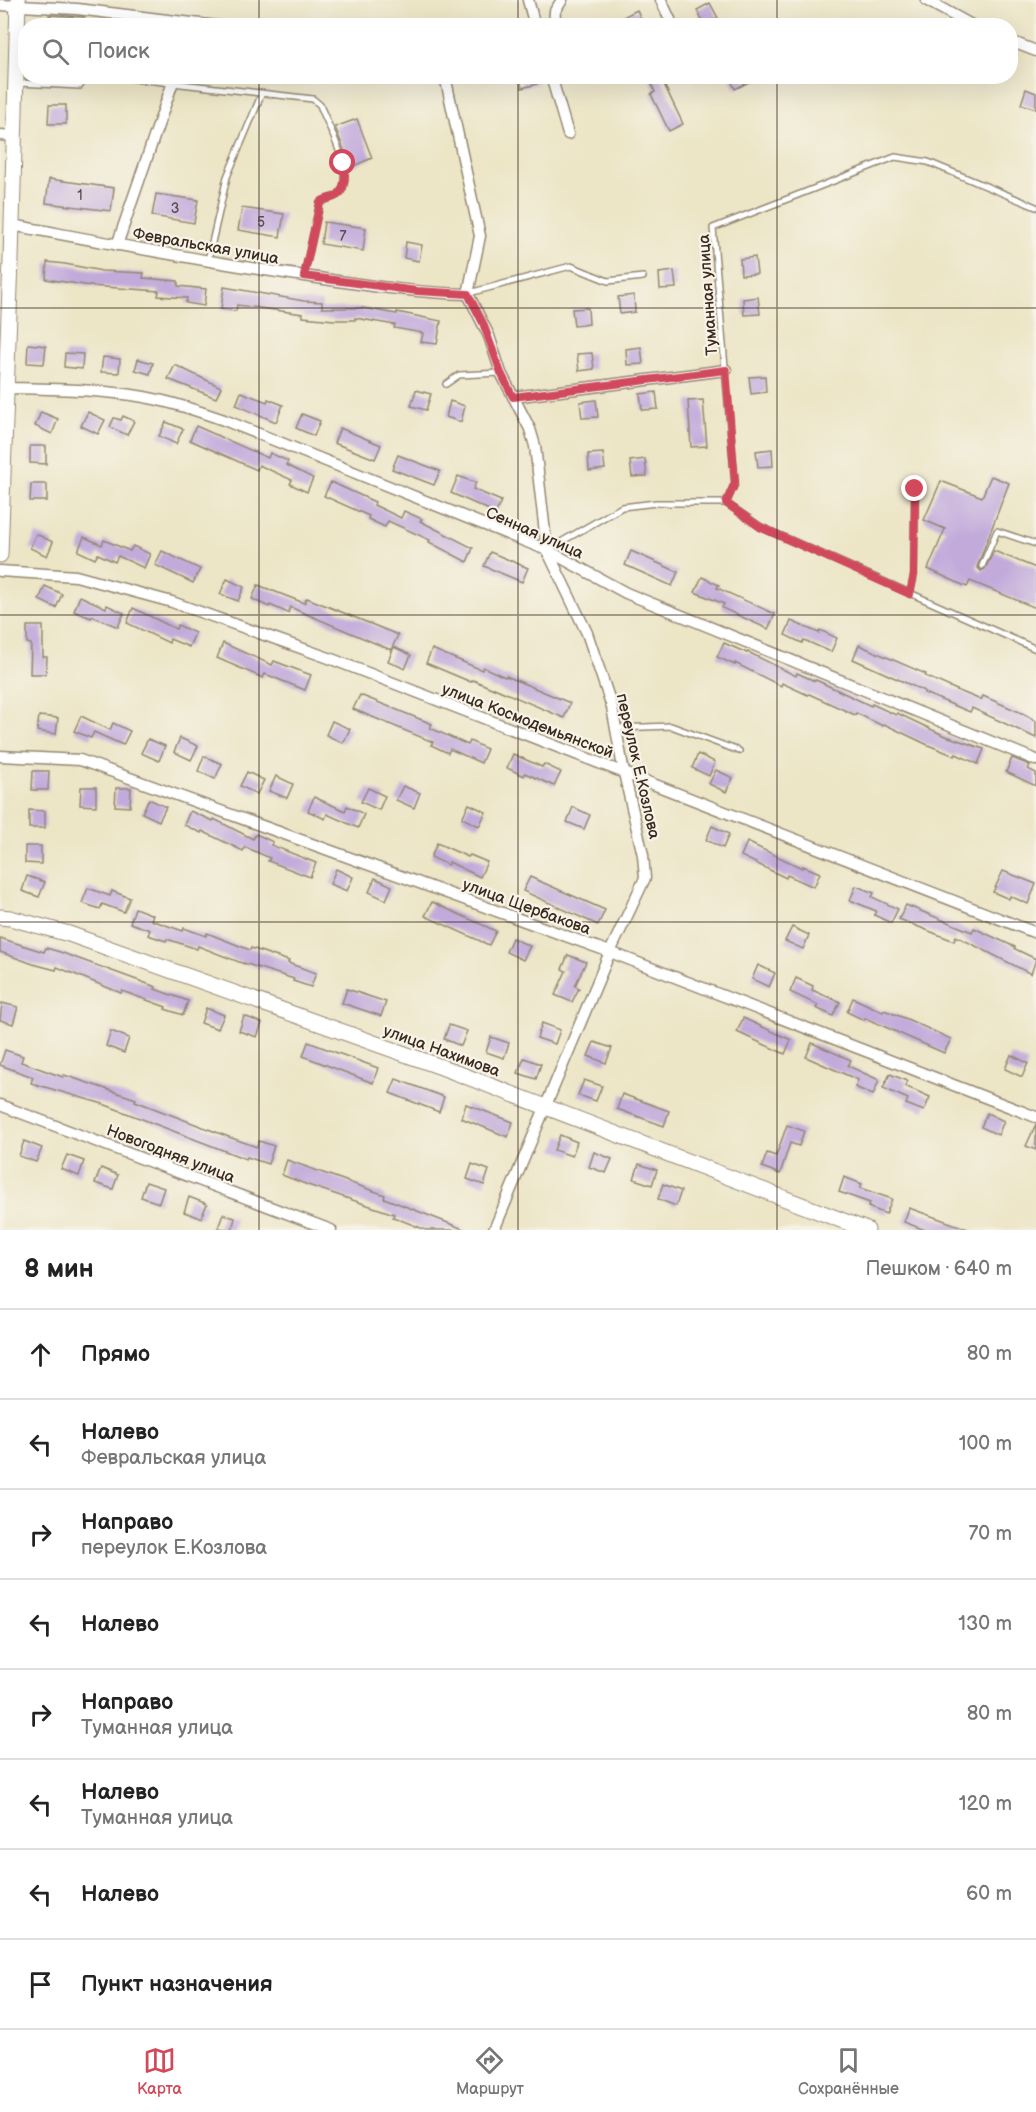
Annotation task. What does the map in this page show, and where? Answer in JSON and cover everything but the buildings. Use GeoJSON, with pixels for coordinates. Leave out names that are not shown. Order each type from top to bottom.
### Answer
{"type":"FeatureCollection","features":[{"type":"Feature","properties":{"kind":"main road"},"geometry":{"type":"LineString","coordinates":[[0,555],[6,259],[12,225],[7,136],[16,83],[18,3]]}},
{"type":"Feature","properties":{"kind":"main road","name":"улица Нахимова"},"geometry":{"type":"LineString","coordinates":[[0,917],[69,934],[444,1068],[867,1230]]}},
{"type":"Feature","properties":{"kind":"street"},"geometry":{"type":"LineString","coordinates":[[528,0],[533,18]]}},
{"type":"Feature","properties":{"kind":"street"},"geometry":{"type":"LineString","coordinates":[[554,18],[555,10],[562,0]]}},
{"type":"Feature","properties":{"kind":"street"},"geometry":{"type":"LineString","coordinates":[[661,0],[669,18]]}},
{"type":"Feature","properties":{"kind":"street"},"geometry":{"type":"LineString","coordinates":[[926,0],[959,18]]}},
{"type":"Feature","properties":{"kind":"street"},"geometry":{"type":"LineString","coordinates":[[0,5],[18,3],[139,18]]}},
{"type":"Feature","properties":{"kind":"street"},"geometry":{"type":"LineString","coordinates":[[1018,44],[1036,51]]}},
{"type":"Feature","properties":{"kind":"street"},"geometry":{"type":"LineString","coordinates":[[117,245],[174,84]]}},
{"type":"Feature","properties":{"kind":"street"},"geometry":{"type":"LineString","coordinates":[[447,84],[480,236],[468,294]]}},
{"type":"Feature","properties":{"kind":"street"},"geometry":{"type":"LineString","coordinates":[[553,84],[568,134]]}},
{"type":"Feature","properties":{"kind":"street","name":"Февральская улица"},"geometry":{"type":"LineString","coordinates":[[12,225],[207,262],[417,291],[468,294]]}},
{"type":"Feature","properties":{"kind":"street","name":"переулок Е.Козлова"},"geometry":{"type":"LineString","coordinates":[[468,294],[489,336],[501,373],[521,409],[535,446],[547,550],[587,633],[612,707],[643,855],[645,878],[610,952],[494,1230]]}},
{"type":"Feature","properties":{"kind":"street"},"geometry":{"type":"LineString","coordinates":[[513,397],[726,370]]}},
{"type":"Feature","properties":{"kind":"street","name":"Сенная улица"},"geometry":{"type":"LineString","coordinates":[[4,395],[110,392],[144,397],[224,420],[547,550],[626,593],[1036,760]]}},
{"type":"Feature","properties":{"kind":"street","name":"улица Космодемьянской"},"geometry":{"type":"LineString","coordinates":[[0,571],[76,576],[172,602],[329,658],[1036,933]]}},
{"type":"Feature","properties":{"kind":"street","name":"улица Щербакова"},"geometry":{"type":"LineString","coordinates":[[0,756],[80,760],[610,952],[1036,1117]]}},
{"type":"Feature","properties":{"kind":"street","name":"Новогодняя улица"},"geometry":{"type":"LineString","coordinates":[[0,1105],[331,1230]]}},
{"type":"Feature","properties":{"kind":"lane"},"geometry":{"type":"LineString","coordinates":[[37,84],[80,86],[81,84]]}},
{"type":"Feature","properties":{"kind":"lane"},"geometry":{"type":"LineString","coordinates":[[202,84],[313,99],[320,105],[345,170],[342,190],[336,197],[324,199],[320,203],[304,276]]}},
{"type":"Feature","properties":{"kind":"lane"},"geometry":{"type":"LineString","coordinates":[[207,262],[227,177],[262,93]]}},
{"type":"Feature","properties":{"kind":"lane","name":"Туманная улица"},"geometry":{"type":"LineString","coordinates":[[726,503],[735,483],[712,228],[895,158],[928,162],[1036,207]]}},
{"type":"Feature","properties":{"kind":"lane"},"geometry":{"type":"LineString","coordinates":[[468,294],[571,266],[608,281],[643,277]]}},
{"type":"Feature","properties":{"kind":"lane"},"geometry":{"type":"LineString","coordinates":[[446,384],[466,374],[501,373]]}},
{"type":"Feature","properties":{"kind":"lane"},"geometry":{"type":"LineString","coordinates":[[910,594],[914,575],[915,489]]}},
{"type":"Feature","properties":{"kind":"lane"},"geometry":{"type":"LineString","coordinates":[[547,550],[622,507],[656,503],[726,503],[760,527],[1036,649]]}},
{"type":"Feature","properties":{"kind":"lane"},"geometry":{"type":"LineString","coordinates":[[982,566],[997,531],[1036,544]]}},
{"type":"Feature","properties":{"kind":"lane"},"geometry":{"type":"LineString","coordinates":[[617,728],[671,726],[740,751]]}},
{"type":"Feature","properties":{"kind":"route"},"geometry":{"type":"LineString","coordinates":[[343,163],[345,170],[342,190],[336,197],[324,199],[320,203],[304,276],[380,287],[468,294],[483,323],[501,373],[513,397],[622,385],[726,370],[735,483],[726,503],[760,527],[910,594],[914,575],[915,489]]}}]}
